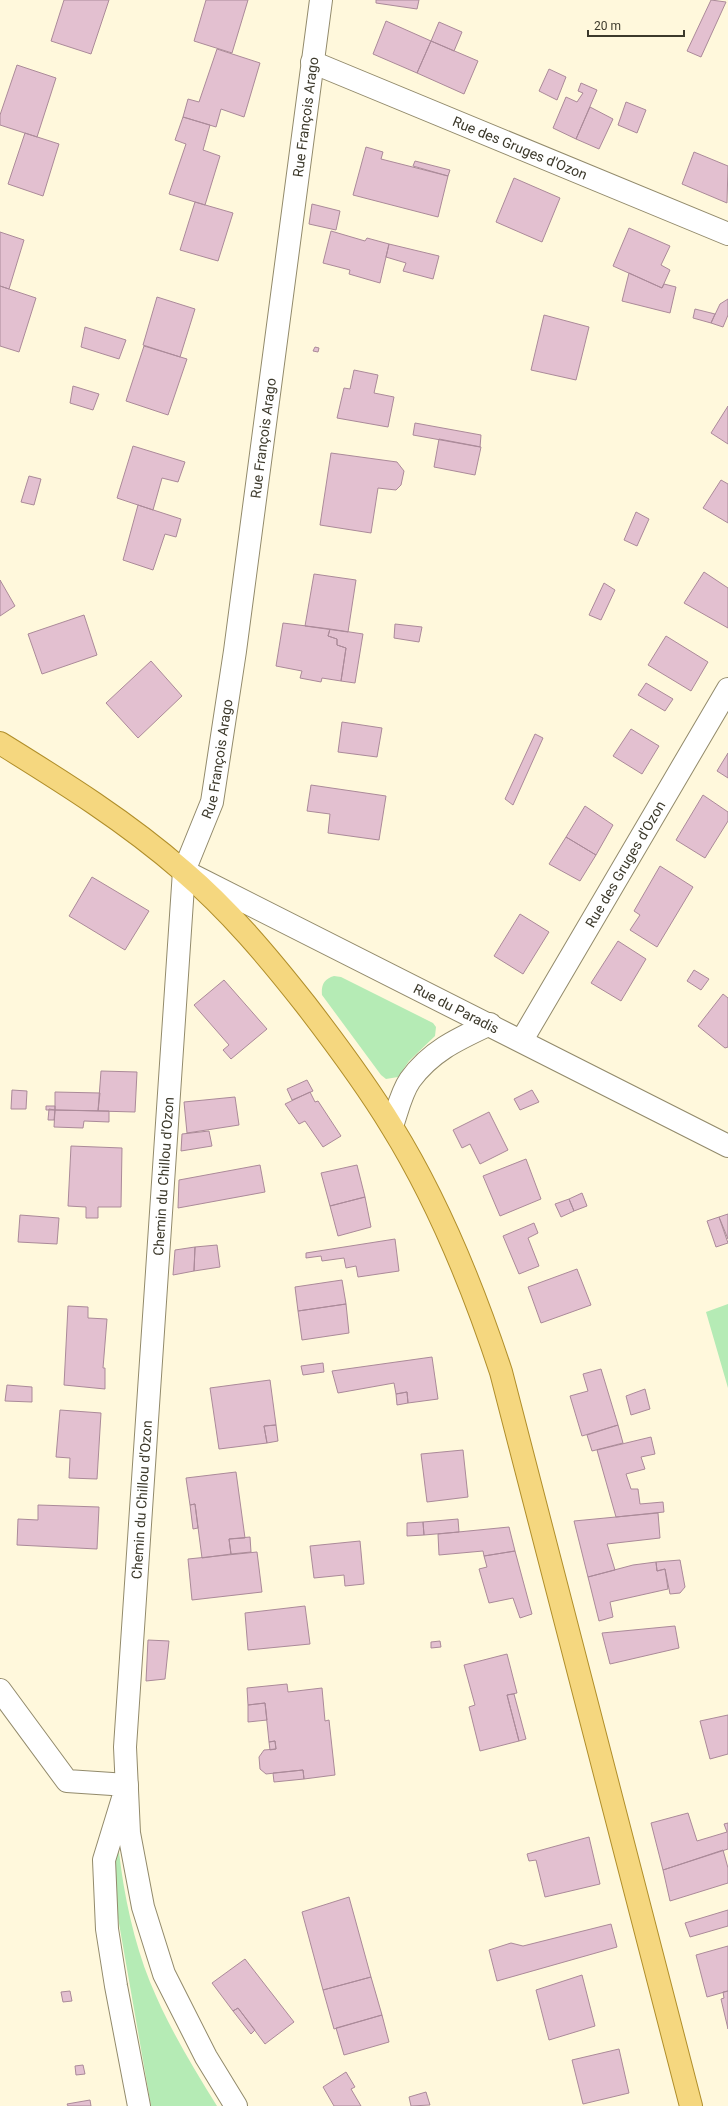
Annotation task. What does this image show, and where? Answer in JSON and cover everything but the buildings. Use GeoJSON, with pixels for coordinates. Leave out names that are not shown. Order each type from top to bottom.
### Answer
{"type":"FeatureCollection","features":[{"type":"Feature","properties":{"kind":"main road"},"geometry":{"type":"LineString","coordinates":[[0,743],[84,795],[184,871],[235,922],[281,973],[344,1054],[392,1126],[419,1175],[451,1241],[480,1310],[501,1372],[692,2106]]}},
{"type":"Feature","properties":{"kind":"street","name":"Rue François Arago"},"geometry":{"type":"LineString","coordinates":[[184,871],[212,802],[235,651],[321,0]]}},
{"type":"Feature","properties":{"kind":"street","name":"Rue des Gruges d'Ozon"},"geometry":{"type":"LineString","coordinates":[[312,62],[728,234]]}},
{"type":"Feature","properties":{"kind":"street","name":"Rue des Gruges d'Ozon"},"geometry":{"type":"LineString","coordinates":[[522,1040],[728,688]]}},
{"type":"Feature","properties":{"kind":"street","name":"Rue du Paradis"},"geometry":{"type":"LineString","coordinates":[[184,871],[522,1040],[728,1146]]}},
{"type":"Feature","properties":{"kind":"street","name":"Chemin du Chillou d'Ozon"},"geometry":{"type":"LineString","coordinates":[[184,871],[140,1505],[125,1747],[129,1833],[143,1907],[164,1974],[206,2057],[236,2106]]}},
{"type":"Feature","properties":{"kind":"street"},"geometry":{"type":"LineString","coordinates":[[392,1126],[409,1081],[425,1063],[442,1047],[490,1024]]}},
{"type":"Feature","properties":{"kind":"street"},"geometry":{"type":"LineString","coordinates":[[0,1690],[67,1781],[127,1785],[104,1860],[107,1929],[139,2106]]}},
{"type":"Feature","properties":{"kind":"green space"},"geometry":{"type":"Polygon","coordinates":[[[334,976],[341,977],[433,1023],[436,1027],[435,1036],[409,1061],[398,1077],[386,1079],[381,1075],[322,995],[324,983],[334,976]]]}},
{"type":"Feature","properties":{"kind":"green space"},"geometry":{"type":"Polygon","coordinates":[[[728,1304],[728,1388],[706,1312],[728,1304]]]}},
{"type":"Feature","properties":{"kind":"green space"},"geometry":{"type":"Polygon","coordinates":[[[115,1852],[119,1852],[130,1918],[144,1967],[150,1982],[181,2046],[217,2106],[151,2106],[117,1912],[115,1852]]]}}]}
